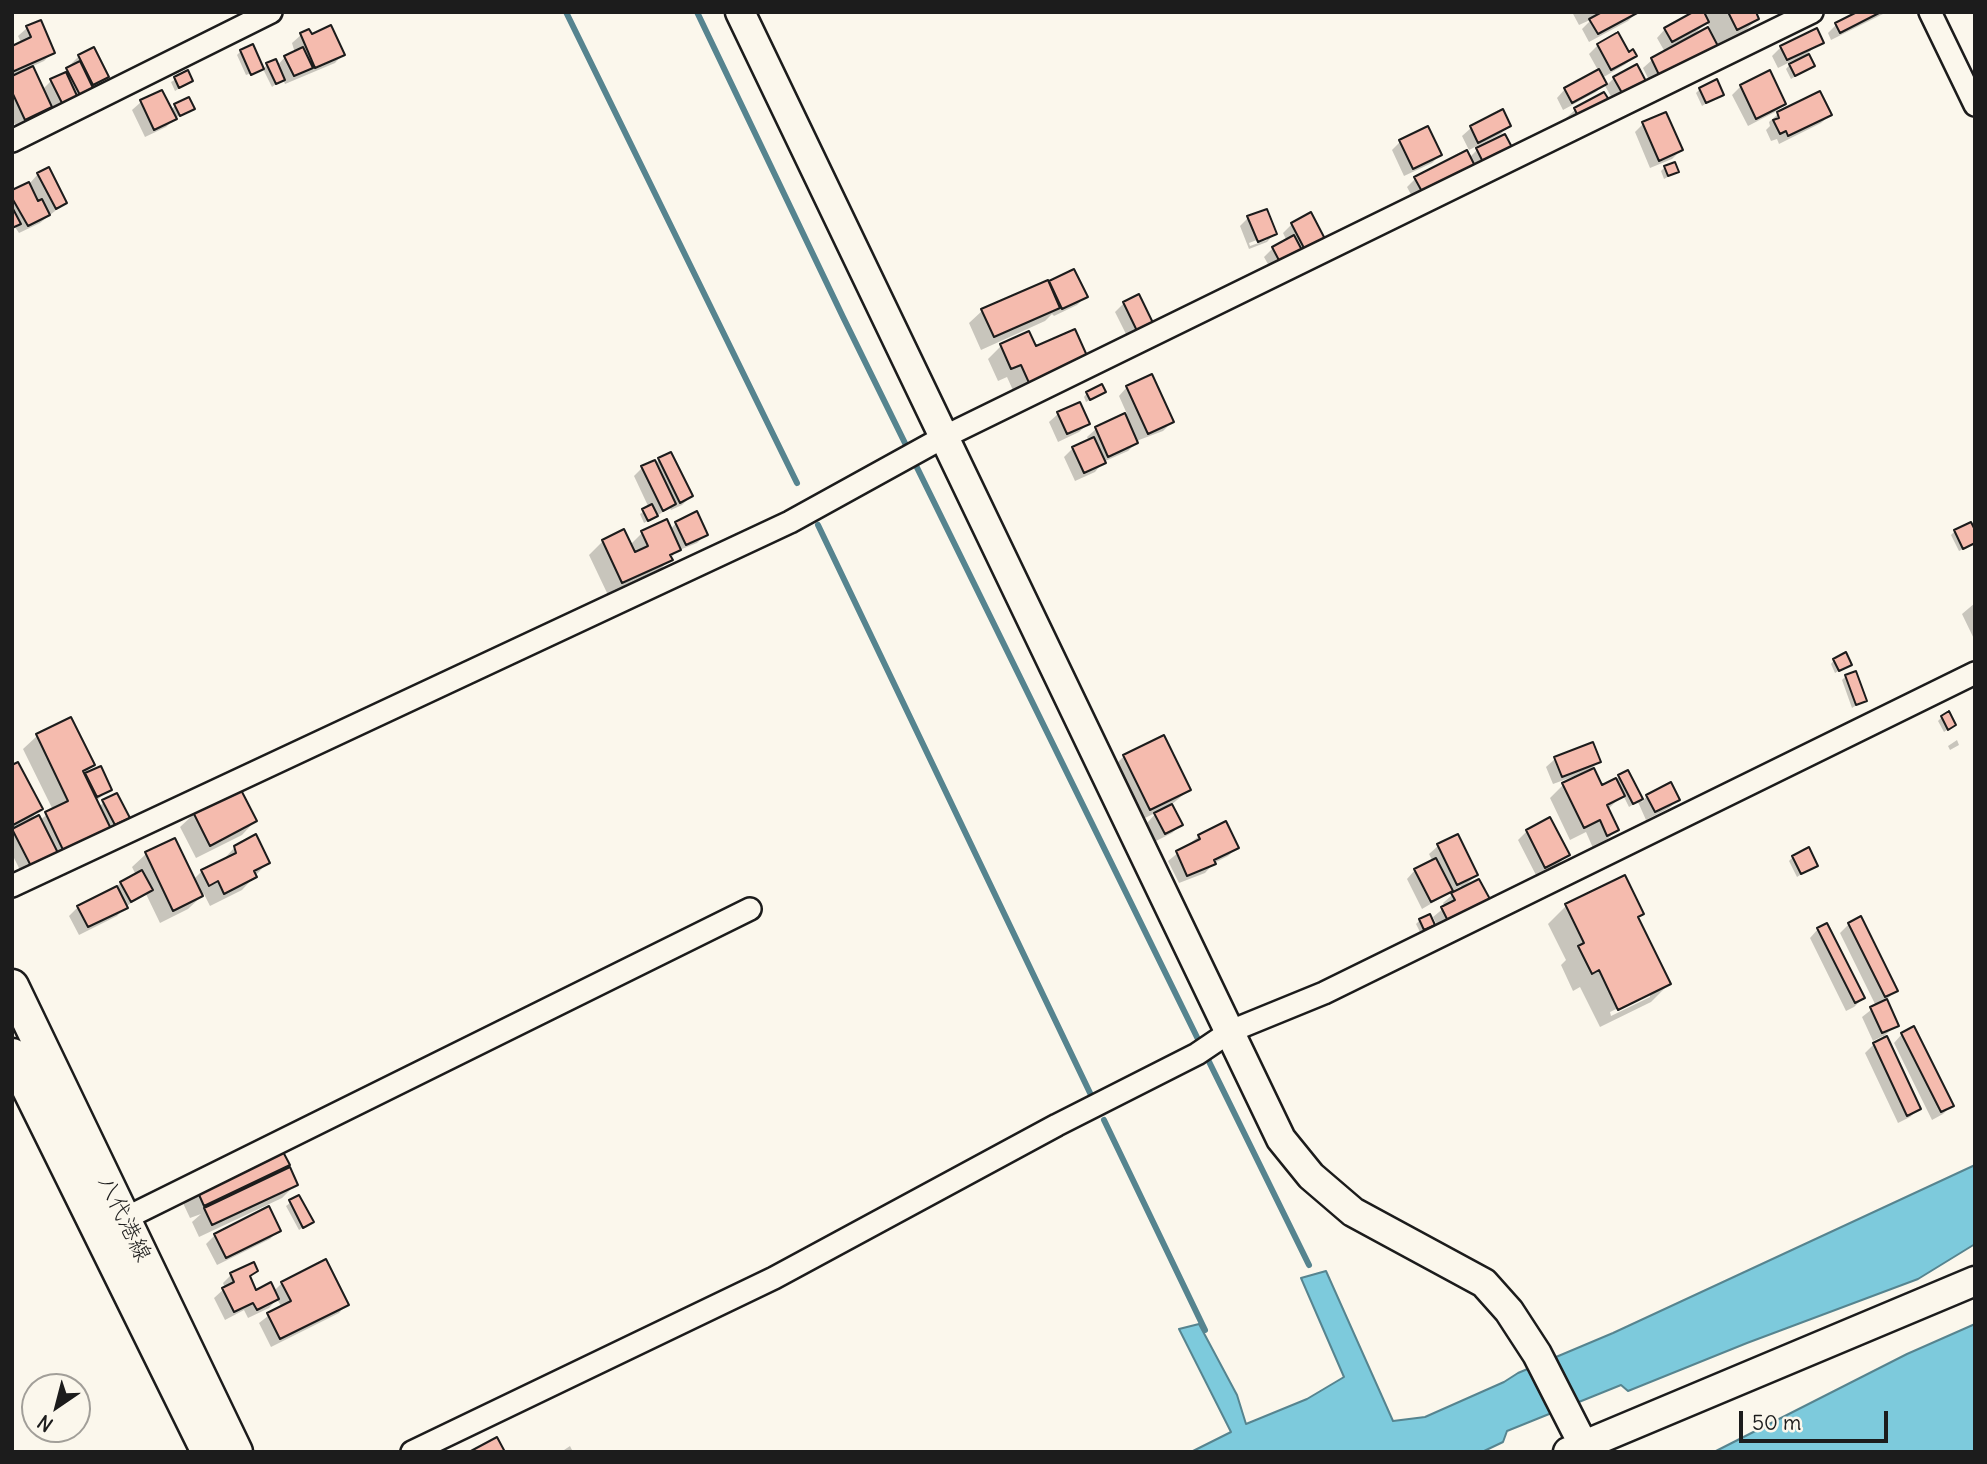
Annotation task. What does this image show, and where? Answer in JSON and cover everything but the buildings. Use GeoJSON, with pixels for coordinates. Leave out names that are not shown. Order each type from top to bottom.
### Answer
{"type":"FeatureCollection","features":[{"type":"Feature","properties":{"kind":"main road","name":"八代港線"},"geometry":{"type":"LineString","coordinates":[[12,986],[236,1452]]}},
{"type":"Feature","properties":{"kind":"main road","name":"八代港線"},"geometry":{"type":"LineString","coordinates":[[12,1055],[208,1452]]}},
{"type":"Feature","properties":{"kind":"street"},"geometry":{"type":"LineString","coordinates":[[12,141],[271,12]]}},
{"type":"Feature","properties":{"kind":"street"},"geometry":{"type":"LineString","coordinates":[[740,12],[1281,1139],[1311,1175],[1353,1212],[1484,1283],[1509,1311],[1537,1354],[1565,1410],[1579,1449],[1975,1280]]}},
{"type":"Feature","properties":{"kind":"street"},"geometry":{"type":"LineString","coordinates":[[12,886],[790,522],[944,437],[1812,12]]}},
{"type":"Feature","properties":{"kind":"street"},"geometry":{"type":"LineString","coordinates":[[1930,12],[1975,104]]}},
{"type":"Feature","properties":{"kind":"street"},"geometry":{"type":"LineString","coordinates":[[412,1452],[774,1278],[1057,1125],[1197,1054],[1231,1031],[1324,993],[1975,673]]}},
{"type":"Feature","properties":{"kind":"street"},"geometry":{"type":"LineString","coordinates":[[124,1219],[750,909]]}},
{"type":"Feature","properties":{"kind":"water"},"geometry":{"type":"Polygon","coordinates":[[[1975,1165],[1975,1244],[1918,1279],[1628,1391],[1621,1385],[1507,1431],[1503,1442],[1482,1452],[1191,1452],[1231,1432],[1179,1329],[1199,1324],[1237,1395],[1246,1424],[1307,1399],[1344,1377],[1301,1278],[1326,1271],[1393,1421],[1425,1417],[1975,1165]]]}},
{"type":"Feature","properties":{"kind":"water"},"geometry":{"type":"Polygon","coordinates":[[[1975,1324],[1975,1452],[1714,1452],[1907,1354],[1975,1324]]]}},
{"type":"Feature","properties":{"kind":"waterway"},"geometry":{"type":"LineString","coordinates":[[566,12],[797,483]]}},
{"type":"Feature","properties":{"kind":"waterway"},"geometry":{"type":"LineString","coordinates":[[697,12],[843,317],[1309,1265]]}},
{"type":"Feature","properties":{"kind":"waterway"},"geometry":{"type":"LineString","coordinates":[[818,525],[1091,1095]]}},
{"type":"Feature","properties":{"kind":"waterway"},"geometry":{"type":"LineString","coordinates":[[1104,1120],[1205,1330]]}}]}
